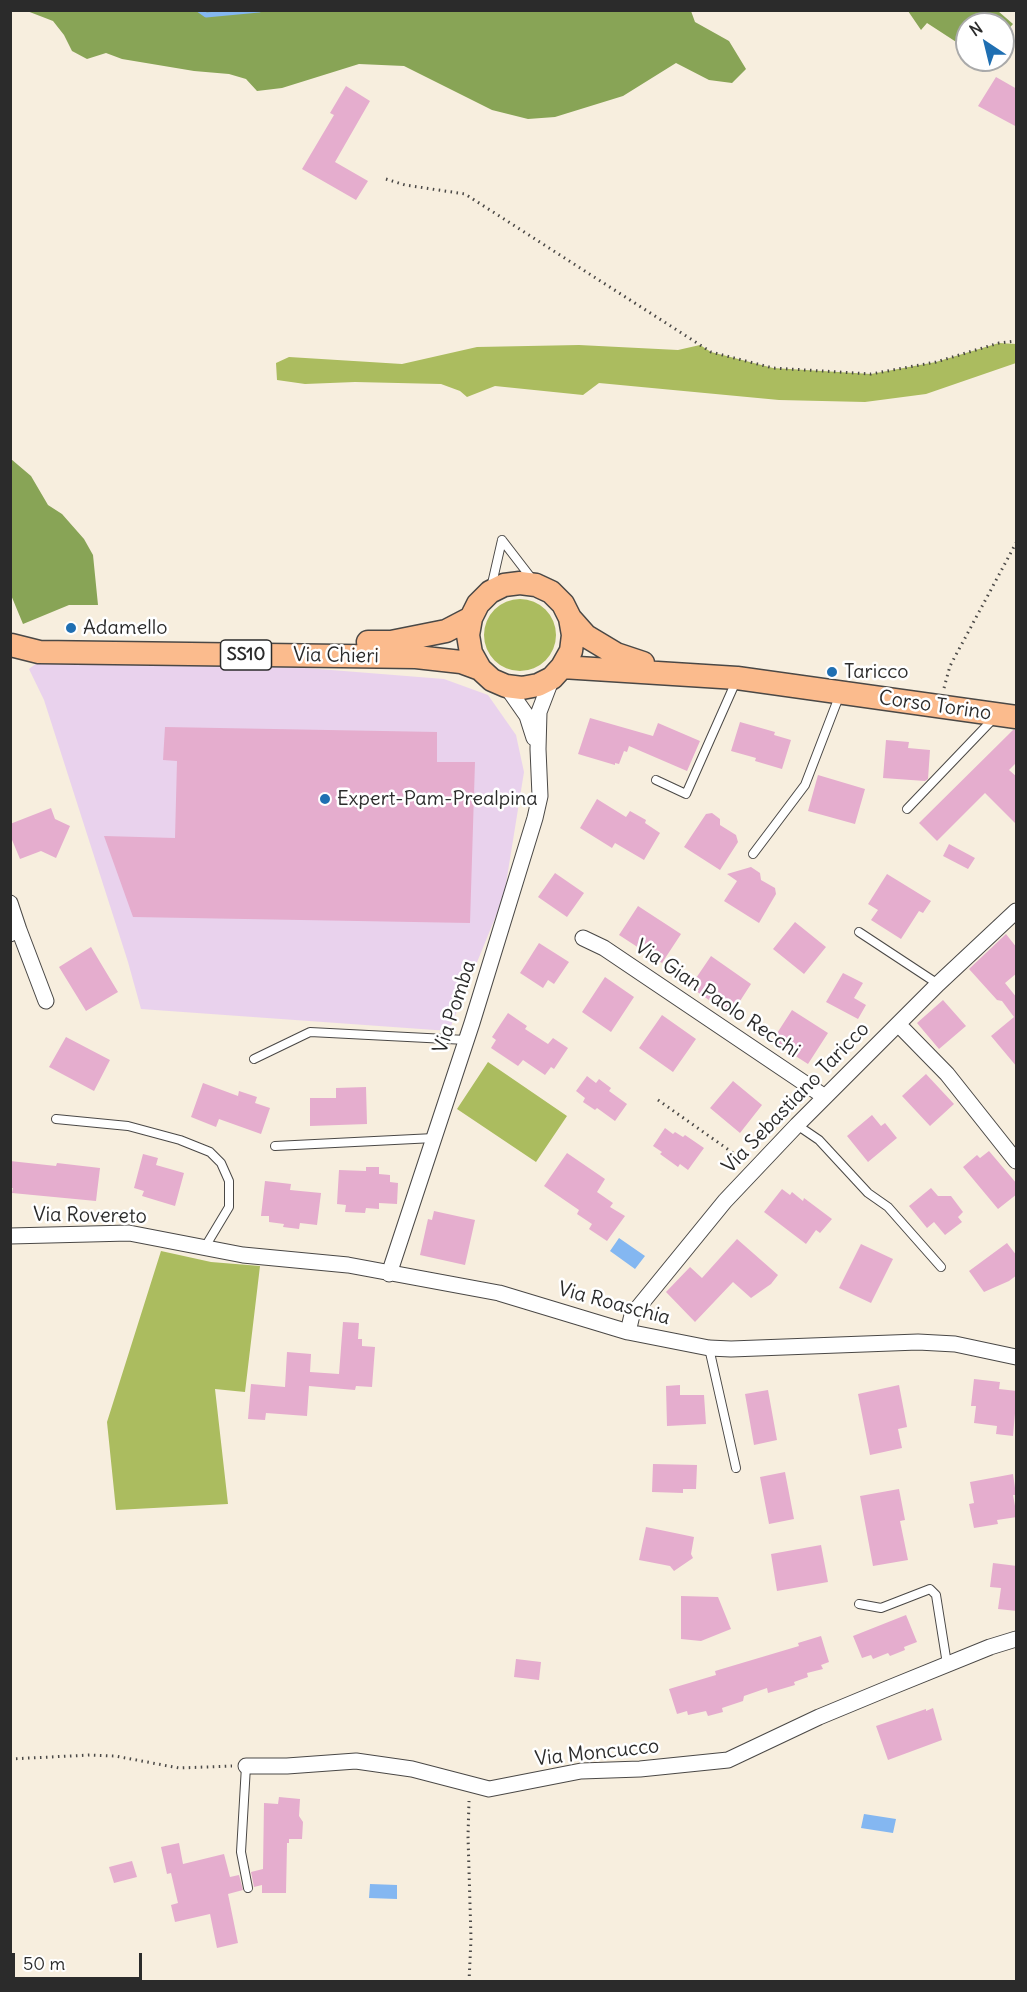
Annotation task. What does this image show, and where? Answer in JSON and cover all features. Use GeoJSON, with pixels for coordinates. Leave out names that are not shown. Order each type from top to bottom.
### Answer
{"type":"FeatureCollection","features":[{"type":"Feature","properties":{"kind":"main road"},"geometry":{"type":"LineString","coordinates":[[490,592],[504,585],[520,583],[536,585],[551,592],[562,603],[570,618],[586,636],[616,654],[676,673]]}},
{"type":"Feature","properties":{"kind":"main road","name":"Via Chieri"},"geometry":{"type":"LineString","coordinates":[[11,645],[42,640],[391,642],[446,631],[471,618],[478,604],[490,592]]}},
{"type":"Feature","properties":{"kind":"main road"},"geometry":{"type":"LineString","coordinates":[[471,618],[469,644],[480,669]]}},
{"type":"Feature","properties":{"kind":"main road"},"geometry":{"type":"LineString","coordinates":[[506,686],[522,688],[538,685],[557,672],[570,651],[573,634],[570,618]]}},
{"type":"Feature","properties":{"kind":"main road","name":"Via Chieri"},"geometry":{"type":"LineString","coordinates":[[11,645],[39,652],[416,657],[461,662],[480,669],[492,680],[506,686]]}},
{"type":"Feature","properties":{"kind":"main road"},"geometry":{"type":"LineString","coordinates":[[557,672],[676,673]]}},
{"type":"Feature","properties":{"kind":"main road","name":"Corso Torino"},"geometry":{"type":"LineString","coordinates":[[676,673],[737,678],[1007,716]]}},
{"type":"Feature","properties":{"kind":"street","name":"Via Pomba"},"geometry":{"type":"LineString","coordinates":[[389,1274],[510,901],[540,796],[539,712],[557,672]]}},
{"type":"Feature","properties":{"kind":"street","name":"Via Pomba"},"geometry":{"type":"LineString","coordinates":[[506,686],[527,716],[538,749]]}},
{"type":"Feature","properties":{"kind":"street"},"geometry":{"type":"LineString","coordinates":[[10,903],[15,932],[46,1001]]}},
{"type":"Feature","properties":{"kind":"street","name":"Via Sebastiano Taricco"},"geometry":{"type":"LineString","coordinates":[[628,1332],[632,1315],[725,1200],[938,984],[1017,911]]}},
{"type":"Feature","properties":{"kind":"street","name":"Via Gian Paolo Recchi"},"geometry":{"type":"LineString","coordinates":[[584,938],[604,948],[825,1097]]}},
{"type":"Feature","properties":{"kind":"street"},"geometry":{"type":"LineString","coordinates":[[898,1024],[947,1074],[1017,1161]]}},
{"type":"Feature","properties":{"kind":"street","name":"Via Rovereto"},"geometry":{"type":"LineString","coordinates":[[10,1236],[129,1233],[205,1247]]}},
{"type":"Feature","properties":{"kind":"street","name":"Via Roaschia"},"geometry":{"type":"LineString","coordinates":[[205,1247],[243,1256],[348,1265],[499,1293],[628,1332],[709,1348],[731,1350],[918,1342],[955,1344],[1017,1358]]}},
{"type":"Feature","properties":{"kind":"street","name":"Via Moncucco"},"geometry":{"type":"LineString","coordinates":[[246,1766],[287,1766],[356,1761],[412,1769],[489,1789],[580,1772],[640,1769],[728,1760],[819,1717],[990,1647],[1017,1639]]}},
{"type":"Feature","properties":{"kind":"lane"},"geometry":{"type":"LineString","coordinates":[[490,592],[502,540],[536,585]]}},
{"type":"Feature","properties":{"kind":"lane"},"geometry":{"type":"LineString","coordinates":[[656,780],[686,794],[737,678]]}},
{"type":"Feature","properties":{"kind":"lane"},"geometry":{"type":"LineString","coordinates":[[753,854],[805,785],[841,693]]}},
{"type":"Feature","properties":{"kind":"lane"},"geometry":{"type":"LineString","coordinates":[[907,809],[1007,716]]}},
{"type":"Feature","properties":{"kind":"lane"},"geometry":{"type":"LineString","coordinates":[[859,932],[938,984]]}},
{"type":"Feature","properties":{"kind":"lane"},"geometry":{"type":"LineString","coordinates":[[254,1059],[310,1032],[466,1040]]}},
{"type":"Feature","properties":{"kind":"lane"},"geometry":{"type":"LineString","coordinates":[[56,1119],[128,1126],[180,1140],[210,1152],[221,1163],[229,1182],[229,1207],[205,1247]]}},
{"type":"Feature","properties":{"kind":"lane"},"geometry":{"type":"LineString","coordinates":[[797,1125],[819,1140],[868,1193],[888,1207],[941,1266]]}},
{"type":"Feature","properties":{"kind":"lane"},"geometry":{"type":"LineString","coordinates":[[274,1146],[434,1138]]}},
{"type":"Feature","properties":{"kind":"lane"},"geometry":{"type":"LineString","coordinates":[[709,1348],[736,1468]]}},
{"type":"Feature","properties":{"kind":"lane"},"geometry":{"type":"LineString","coordinates":[[859,1604],[881,1608],[930,1589],[936,1595],[947,1664]]}},
{"type":"Feature","properties":{"kind":"lane"},"geometry":{"type":"LineString","coordinates":[[246,1766],[241,1852],[248,1888]]}},
{"type":"Feature","properties":{"kind":"path"},"geometry":{"type":"LineString","coordinates":[[386,179],[405,185],[465,194],[711,352],[773,368],[871,374],[936,362],[999,343],[1017,341]]}},
{"type":"Feature","properties":{"kind":"path"},"geometry":{"type":"LineString","coordinates":[[939,707],[950,666],[1017,543]]}},
{"type":"Feature","properties":{"kind":"path"},"geometry":{"type":"LineString","coordinates":[[658,1100],[756,1169]]}},
{"type":"Feature","properties":{"kind":"path"},"geometry":{"type":"LineString","coordinates":[[10,1759],[90,1755],[115,1756],[179,1768],[246,1766]]}},
{"type":"Feature","properties":{"kind":"path"},"geometry":{"type":"LineString","coordinates":[[469,1982],[471,1889],[468,1828],[472,1785]]}},
{"type":"Feature","properties":{"kind":"shaded area"},"geometry":{"type":"Polygon","coordinates":[[[42,659],[281,666],[444,679],[488,695],[516,735],[524,772],[504,896],[449,1031],[141,1009],[44,700],[29,669],[42,659]]]}},
{"type":"Feature","properties":{"kind":"green space"},"geometry":{"type":"Polygon","coordinates":[[[27,11],[691,11],[695,22],[729,41],[746,69],[732,83],[709,80],[676,63],[623,96],[555,117],[528,119],[492,110],[404,66],[359,64],[282,88],[257,91],[246,79],[229,74],[194,71],[122,59],[106,53],[87,59],[72,51],[64,35],[53,21],[27,11]]]}},
{"type":"Feature","properties":{"kind":"green space"},"geometry":{"type":"Polygon","coordinates":[[[908,11],[999,12],[955,12],[955,41],[927,23],[921,30],[908,11]]]}},
{"type":"Feature","properties":{"kind":"green space"},"geometry":{"type":"Polygon","coordinates":[[[999,343],[1016,344],[1016,363],[926,394],[865,402],[779,400],[599,383],[583,395],[495,386],[467,397],[460,391],[441,384],[355,382],[305,384],[277,380],[276,363],[289,357],[402,364],[477,347],[579,345],[678,350],[700,345],[711,352],[773,368],[871,374],[936,362],[999,343]]]}},
{"type":"Feature","properties":{"kind":"green space"},"geometry":{"type":"Polygon","coordinates":[[[11,459],[31,476],[48,505],[62,514],[84,539],[93,555],[98,605],[69,605],[23,624],[11,595],[11,459]]]}},
{"type":"Feature","properties":{"kind":"green space"},"geometry":{"type":"Polygon","coordinates":[[[527,599],[546,609],[554,621],[556,635],[554,649],[546,661],[534,669],[513,671],[494,661],[486,649],[484,628],[494,609],[506,601],[527,599]]]}},
{"type":"Feature","properties":{"kind":"green space"},"geometry":{"type":"Polygon","coordinates":[[[488,1062],[567,1116],[536,1162],[457,1109],[488,1062]]]}},
{"type":"Feature","properties":{"kind":"green space"},"geometry":{"type":"Polygon","coordinates":[[[161,1251],[211,1262],[260,1266],[245,1392],[215,1389],[228,1504],[116,1510],[107,1422],[161,1251]]]}},
{"type":"Feature","properties":{"kind":"water"},"geometry":{"type":"Polygon","coordinates":[[[619,1238],[645,1256],[635,1269],[610,1251],[619,1238]]]}},
{"type":"Feature","properties":{"kind":"water"},"geometry":{"type":"Polygon","coordinates":[[[864,1814],[896,1819],[893,1833],[861,1828],[864,1814]]]}},
{"type":"Feature","properties":{"kind":"water"},"geometry":{"type":"Polygon","coordinates":[[[370,1884],[397,1885],[397,1899],[369,1898],[370,1884]]]}},
{"type":"Feature","properties":{"kind":"building"},"geometry":{"type":"Polygon","coordinates":[[[996,77],[1017,89],[1017,127],[978,106],[996,77]]]}},
{"type":"Feature","properties":{"kind":"building"},"geometry":{"type":"Polygon","coordinates":[[[346,86],[370,101],[335,162],[368,181],[356,200],[302,169],[334,115],[330,113],[346,86]]]}},
{"type":"Feature","properties":{"kind":"building"},"geometry":{"type":"Polygon","coordinates":[[[590,718],[653,736],[658,723],[700,741],[687,771],[629,746],[627,752],[624,751],[619,764],[615,763],[615,765],[578,754],[590,718]]]}},
{"type":"Feature","properties":{"kind":"building"},"geometry":{"type":"Polygon","coordinates":[[[740,722],[775,732],[774,735],[791,740],[782,769],[731,751],[740,722]]]}},
{"type":"Feature","properties":{"kind":"building","name":"Expert-Pam-Prealpina"},"geometry":{"type":"Polygon","coordinates":[[[165,727],[437,732],[437,762],[475,762],[470,923],[133,917],[104,836],[175,838],[177,761],[163,760],[165,727]]]}},
{"type":"Feature","properties":{"kind":"building"},"geometry":{"type":"Polygon","coordinates":[[[1013,730],[1017,730],[1017,762],[1009,770],[1017,777],[1017,825],[985,793],[937,841],[919,823],[1013,730]]]}},
{"type":"Feature","properties":{"kind":"building"},"geometry":{"type":"Polygon","coordinates":[[[886,740],[909,742],[908,748],[930,750],[928,779],[925,781],[883,778],[886,740]]]}},
{"type":"Feature","properties":{"kind":"building"},"geometry":{"type":"Polygon","coordinates":[[[818,775],[865,789],[855,824],[808,811],[818,775]]]}},
{"type":"Feature","properties":{"kind":"building"},"geometry":{"type":"Polygon","coordinates":[[[597,799],[626,817],[630,811],[646,820],[645,823],[660,833],[644,860],[615,843],[612,848],[580,828],[597,799]]]}},
{"type":"Feature","properties":{"kind":"building"},"geometry":{"type":"Polygon","coordinates":[[[51,808],[55,819],[70,826],[56,858],[41,851],[20,859],[10,835],[10,824],[51,808]]]}},
{"type":"Feature","properties":{"kind":"building"},"geometry":{"type":"Polygon","coordinates":[[[712,813],[720,819],[720,825],[736,835],[738,842],[720,870],[684,847],[706,814],[712,813]]]}},
{"type":"Feature","properties":{"kind":"building"},"geometry":{"type":"Polygon","coordinates":[[[949,844],[975,858],[968,869],[943,856],[949,844]]]}},
{"type":"Feature","properties":{"kind":"building"},"geometry":{"type":"Polygon","coordinates":[[[751,867],[760,873],[761,880],[775,888],[776,894],[759,923],[724,901],[737,881],[727,874],[751,867]]]}},
{"type":"Feature","properties":{"kind":"building"},"geometry":{"type":"Polygon","coordinates":[[[555,873],[584,893],[567,917],[538,897],[555,873]]]}},
{"type":"Feature","properties":{"kind":"building"},"geometry":{"type":"Polygon","coordinates":[[[887,874],[931,901],[923,913],[919,911],[901,939],[871,920],[878,910],[868,904],[887,874]]]}},
{"type":"Feature","properties":{"kind":"building"},"geometry":{"type":"Polygon","coordinates":[[[638,906],[681,934],[662,963],[619,935],[638,906]]]}},
{"type":"Feature","properties":{"kind":"building"},"geometry":{"type":"Polygon","coordinates":[[[795,922],[826,947],[804,974],[773,949],[795,922]]]}},
{"type":"Feature","properties":{"kind":"building"},"geometry":{"type":"Polygon","coordinates":[[[1006,934],[1017,948],[1017,973],[1005,983],[1017,998],[1017,1067],[991,1036],[1014,1017],[1002,1001],[997,1000],[969,969],[1006,934]]]}},
{"type":"Feature","properties":{"kind":"building"},"geometry":{"type":"Polygon","coordinates":[[[539,943],[569,962],[554,984],[548,980],[543,988],[520,973],[539,943]]]}},
{"type":"Feature","properties":{"kind":"building"},"geometry":{"type":"Polygon","coordinates":[[[91,947],[118,992],[86,1011],[59,967],[91,947]]]}},
{"type":"Feature","properties":{"kind":"building"},"geometry":{"type":"Polygon","coordinates":[[[711,956],[751,984],[731,1015],[690,987],[711,956]]]}},
{"type":"Feature","properties":{"kind":"building"},"geometry":{"type":"Polygon","coordinates":[[[843,973],[863,983],[854,998],[866,1005],[858,1019],[826,1002],[843,973]]]}},
{"type":"Feature","properties":{"kind":"building"},"geometry":{"type":"Polygon","coordinates":[[[605,977],[634,997],[611,1032],[582,1012],[605,977]]]}},
{"type":"Feature","properties":{"kind":"building"},"geometry":{"type":"Polygon","coordinates":[[[943,1000],[966,1026],[939,1049],[917,1023],[943,1000]]]}},
{"type":"Feature","properties":{"kind":"building"},"geometry":{"type":"Polygon","coordinates":[[[792,1010],[828,1033],[808,1064],[772,1041],[792,1010]]]}},
{"type":"Feature","properties":{"kind":"building"},"geometry":{"type":"Polygon","coordinates":[[[508,1013],[527,1026],[525,1029],[548,1044],[553,1038],[568,1048],[554,1069],[551,1067],[545,1075],[523,1060],[518,1066],[491,1048],[496,1040],[492,1037],[508,1013]]]}},
{"type":"Feature","properties":{"kind":"building"},"geometry":{"type":"Polygon","coordinates":[[[662,1015],[696,1039],[673,1072],[639,1048],[662,1015]]]}},
{"type":"Feature","properties":{"kind":"building"},"geometry":{"type":"Polygon","coordinates":[[[66,1037],[110,1060],[94,1091],[49,1067],[66,1037]]]}},
{"type":"Feature","properties":{"kind":"building"},"geometry":{"type":"Polygon","coordinates":[[[926,1074],[954,1104],[930,1126],[902,1096],[926,1074]]]}},
{"type":"Feature","properties":{"kind":"building"},"geometry":{"type":"Polygon","coordinates":[[[587,1076],[596,1083],[599,1079],[611,1088],[609,1091],[627,1104],[615,1121],[597,1108],[595,1110],[583,1102],[585,1098],[576,1091],[587,1076]]]}},
{"type":"Feature","properties":{"kind":"building"},"geometry":{"type":"Polygon","coordinates":[[[733,1081],[762,1105],[740,1133],[710,1108],[733,1081]]]}},
{"type":"Feature","properties":{"kind":"building"},"geometry":{"type":"Polygon","coordinates":[[[203,1083],[238,1096],[239,1091],[257,1097],[255,1103],[270,1108],[261,1134],[219,1119],[216,1127],[191,1117],[203,1083]]]}},
{"type":"Feature","properties":{"kind":"building"},"geometry":{"type":"Polygon","coordinates":[[[366,1087],[367,1124],[310,1126],[310,1098],[336,1098],[336,1088],[366,1087]]]}},
{"type":"Feature","properties":{"kind":"building"},"geometry":{"type":"Polygon","coordinates":[[[872,1115],[881,1126],[885,1123],[897,1138],[868,1162],[847,1136],[872,1115]]]}},
{"type":"Feature","properties":{"kind":"building"},"geometry":{"type":"Polygon","coordinates":[[[665,1128],[673,1134],[675,1132],[683,1137],[685,1135],[704,1148],[688,1170],[680,1164],[678,1167],[653,1146],[665,1128]]]}},
{"type":"Feature","properties":{"kind":"building"},"geometry":{"type":"Polygon","coordinates":[[[989,1151],[1017,1184],[1017,1194],[998,1209],[963,1167],[977,1155],[980,1158],[989,1151]]]}},
{"type":"Feature","properties":{"kind":"building"},"geometry":{"type":"Polygon","coordinates":[[[567,1153],[605,1179],[597,1192],[613,1203],[610,1207],[625,1216],[607,1241],[589,1229],[592,1224],[577,1214],[579,1210],[544,1186],[567,1153]]]}},
{"type":"Feature","properties":{"kind":"building"},"geometry":{"type":"Polygon","coordinates":[[[143,1154],[158,1158],[156,1165],[184,1173],[175,1206],[142,1196],[144,1191],[134,1188],[143,1154]]]}},
{"type":"Feature","properties":{"kind":"building"},"geometry":{"type":"Polygon","coordinates":[[[10,1161],[100,1168],[96,1201],[12,1193],[10,1161]]]}},
{"type":"Feature","properties":{"kind":"building"},"geometry":{"type":"Polygon","coordinates":[[[366,1167],[379,1167],[379,1174],[390,1175],[390,1182],[398,1183],[397,1204],[379,1203],[379,1209],[366,1208],[365,1213],[345,1212],[346,1205],[337,1204],[339,1170],[366,1171],[366,1167]]]}},
{"type":"Feature","properties":{"kind":"building"},"geometry":{"type":"Polygon","coordinates":[[[265,1181],[291,1184],[290,1190],[321,1193],[317,1225],[300,1223],[299,1229],[283,1227],[284,1224],[269,1222],[269,1216],[261,1216],[265,1181]]]}},
{"type":"Feature","properties":{"kind":"building"},"geometry":{"type":"Polygon","coordinates":[[[931,1188],[938,1196],[951,1196],[963,1212],[958,1217],[962,1222],[945,1235],[934,1222],[927,1228],[909,1206],[931,1188]]]}},
{"type":"Feature","properties":{"kind":"building"},"geometry":{"type":"Polygon","coordinates":[[[782,1189],[790,1195],[792,1192],[803,1201],[804,1198],[832,1219],[820,1233],[816,1230],[806,1244],[764,1212],[782,1189]]]}},
{"type":"Feature","properties":{"kind":"building"},"geometry":{"type":"Polygon","coordinates":[[[434,1211],[475,1220],[465,1265],[420,1255],[428,1219],[432,1220],[434,1211]]]}},
{"type":"Feature","properties":{"kind":"building"},"geometry":{"type":"Polygon","coordinates":[[[737,1239],[778,1275],[771,1284],[751,1298],[733,1282],[695,1322],[666,1292],[690,1267],[702,1278],[737,1239]]]}},
{"type":"Feature","properties":{"kind":"building"},"geometry":{"type":"Polygon","coordinates":[[[1007,1243],[1017,1256],[1017,1275],[984,1292],[969,1271],[1007,1243]]]}},
{"type":"Feature","properties":{"kind":"building"},"geometry":{"type":"Polygon","coordinates":[[[861,1244],[893,1259],[871,1303],[839,1288],[861,1244]]]}},
{"type":"Feature","properties":{"kind":"building"},"geometry":{"type":"Polygon","coordinates":[[[343,1322],[359,1323],[358,1339],[362,1339],[362,1346],[375,1347],[372,1387],[356,1386],[355,1390],[309,1386],[307,1416],[266,1413],[265,1420],[248,1419],[251,1384],[285,1387],[287,1352],[311,1354],[310,1372],[339,1374],[343,1322]]]}},
{"type":"Feature","properties":{"kind":"building"},"geometry":{"type":"Polygon","coordinates":[[[974,1379],[1000,1382],[999,1389],[1017,1391],[1013,1436],[996,1434],[997,1426],[974,1423],[976,1406],[971,1406],[974,1379]]]}},
{"type":"Feature","properties":{"kind":"building"},"geometry":{"type":"Polygon","coordinates":[[[680,1385],[680,1395],[704,1395],[706,1424],[667,1426],[666,1386],[680,1385]]]}},
{"type":"Feature","properties":{"kind":"building"},"geometry":{"type":"Polygon","coordinates":[[[899,1385],[907,1427],[898,1429],[902,1448],[870,1455],[858,1394],[899,1385]]]}},
{"type":"Feature","properties":{"kind":"building"},"geometry":{"type":"Polygon","coordinates":[[[768,1390],[777,1440],[754,1445],[745,1394],[768,1390]]]}},
{"type":"Feature","properties":{"kind":"building"},"geometry":{"type":"Polygon","coordinates":[[[653,1464],[697,1465],[696,1489],[683,1489],[683,1493],[652,1492],[653,1464]]]}},
{"type":"Feature","properties":{"kind":"building"},"geometry":{"type":"Polygon","coordinates":[[[785,1472],[794,1519],[769,1524],[760,1477],[785,1472]]]}},
{"type":"Feature","properties":{"kind":"building"},"geometry":{"type":"Polygon","coordinates":[[[1013,1474],[1016,1495],[1013,1495],[1017,1517],[997,1520],[998,1524],[974,1528],[969,1504],[974,1503],[970,1482],[1013,1474]]]}},
{"type":"Feature","properties":{"kind":"building"},"geometry":{"type":"Polygon","coordinates":[[[899,1489],[905,1520],[900,1521],[908,1560],[873,1566],[860,1496],[899,1489]]]}},
{"type":"Feature","properties":{"kind":"building"},"geometry":{"type":"Polygon","coordinates":[[[646,1527],[694,1537],[691,1554],[693,1558],[674,1571],[670,1566],[639,1560],[646,1527]]]}},
{"type":"Feature","properties":{"kind":"building"},"geometry":{"type":"Polygon","coordinates":[[[821,1545],[828,1582],[777,1591],[771,1554],[821,1545]]]}},
{"type":"Feature","properties":{"kind":"building"},"geometry":{"type":"Polygon","coordinates":[[[993,1563],[1017,1566],[1017,1611],[998,1609],[1001,1588],[990,1587],[993,1563]]]}},
{"type":"Feature","properties":{"kind":"building"},"geometry":{"type":"Polygon","coordinates":[[[681,1596],[718,1597],[731,1629],[701,1641],[681,1639],[681,1596]]]}},
{"type":"Feature","properties":{"kind":"building"},"geometry":{"type":"Polygon","coordinates":[[[906,1615],[917,1642],[890,1656],[888,1653],[873,1659],[871,1655],[862,1658],[853,1636],[906,1615]]]}},
{"type":"Feature","properties":{"kind":"building"},"geometry":{"type":"Polygon","coordinates":[[[821,1636],[829,1662],[821,1665],[823,1669],[807,1673],[808,1677],[794,1682],[795,1685],[768,1693],[767,1688],[744,1696],[743,1701],[722,1708],[723,1712],[708,1716],[706,1711],[688,1715],[687,1711],[677,1714],[669,1689],[716,1675],[715,1671],[799,1646],[798,1643],[821,1636]]]}},
{"type":"Feature","properties":{"kind":"building"},"geometry":{"type":"Polygon","coordinates":[[[516,1659],[541,1662],[539,1680],[514,1677],[516,1659]]]}},
{"type":"Feature","properties":{"kind":"building"},"geometry":{"type":"Polygon","coordinates":[[[933,1708],[942,1740],[888,1760],[876,1726],[933,1708]]]}},
{"type":"Feature","properties":{"kind":"building"},"geometry":{"type":"Polygon","coordinates":[[[279,1797],[300,1799],[299,1816],[303,1822],[302,1839],[289,1839],[287,1843],[286,1893],[262,1893],[262,1885],[254,1887],[251,1872],[263,1869],[264,1803],[278,1804],[279,1797]]]}},
{"type":"Feature","properties":{"kind":"building"},"geometry":{"type":"Polygon","coordinates":[[[179,1843],[183,1864],[224,1854],[230,1877],[239,1875],[243,1890],[228,1894],[238,1943],[217,1948],[210,1914],[175,1922],[171,1905],[178,1903],[171,1873],[167,1874],[161,1847],[179,1843]]]}},
{"type":"Feature","properties":{"kind":"building"},"geometry":{"type":"Polygon","coordinates":[[[132,1861],[137,1877],[114,1883],[109,1867],[132,1861]]]}},
{"type":"Feature","properties":{"kind":"waterway"},"geometry":{"type":"LineString","coordinates":[[199,10],[206,15],[259,10]]}},
{"type":"Feature","properties":{"kind":"place","name":"Adamello"},"geometry":{"type":"Point","coordinates":[71,628]}},
{"type":"Feature","properties":{"kind":"place","name":"Taricco"},"geometry":{"type":"Point","coordinates":[832,672]}},
{"type":"Feature","properties":{"kind":"place","name":"Expert-Pam-Prealpina"},"geometry":{"type":"Point","coordinates":[325,799]}}]}
